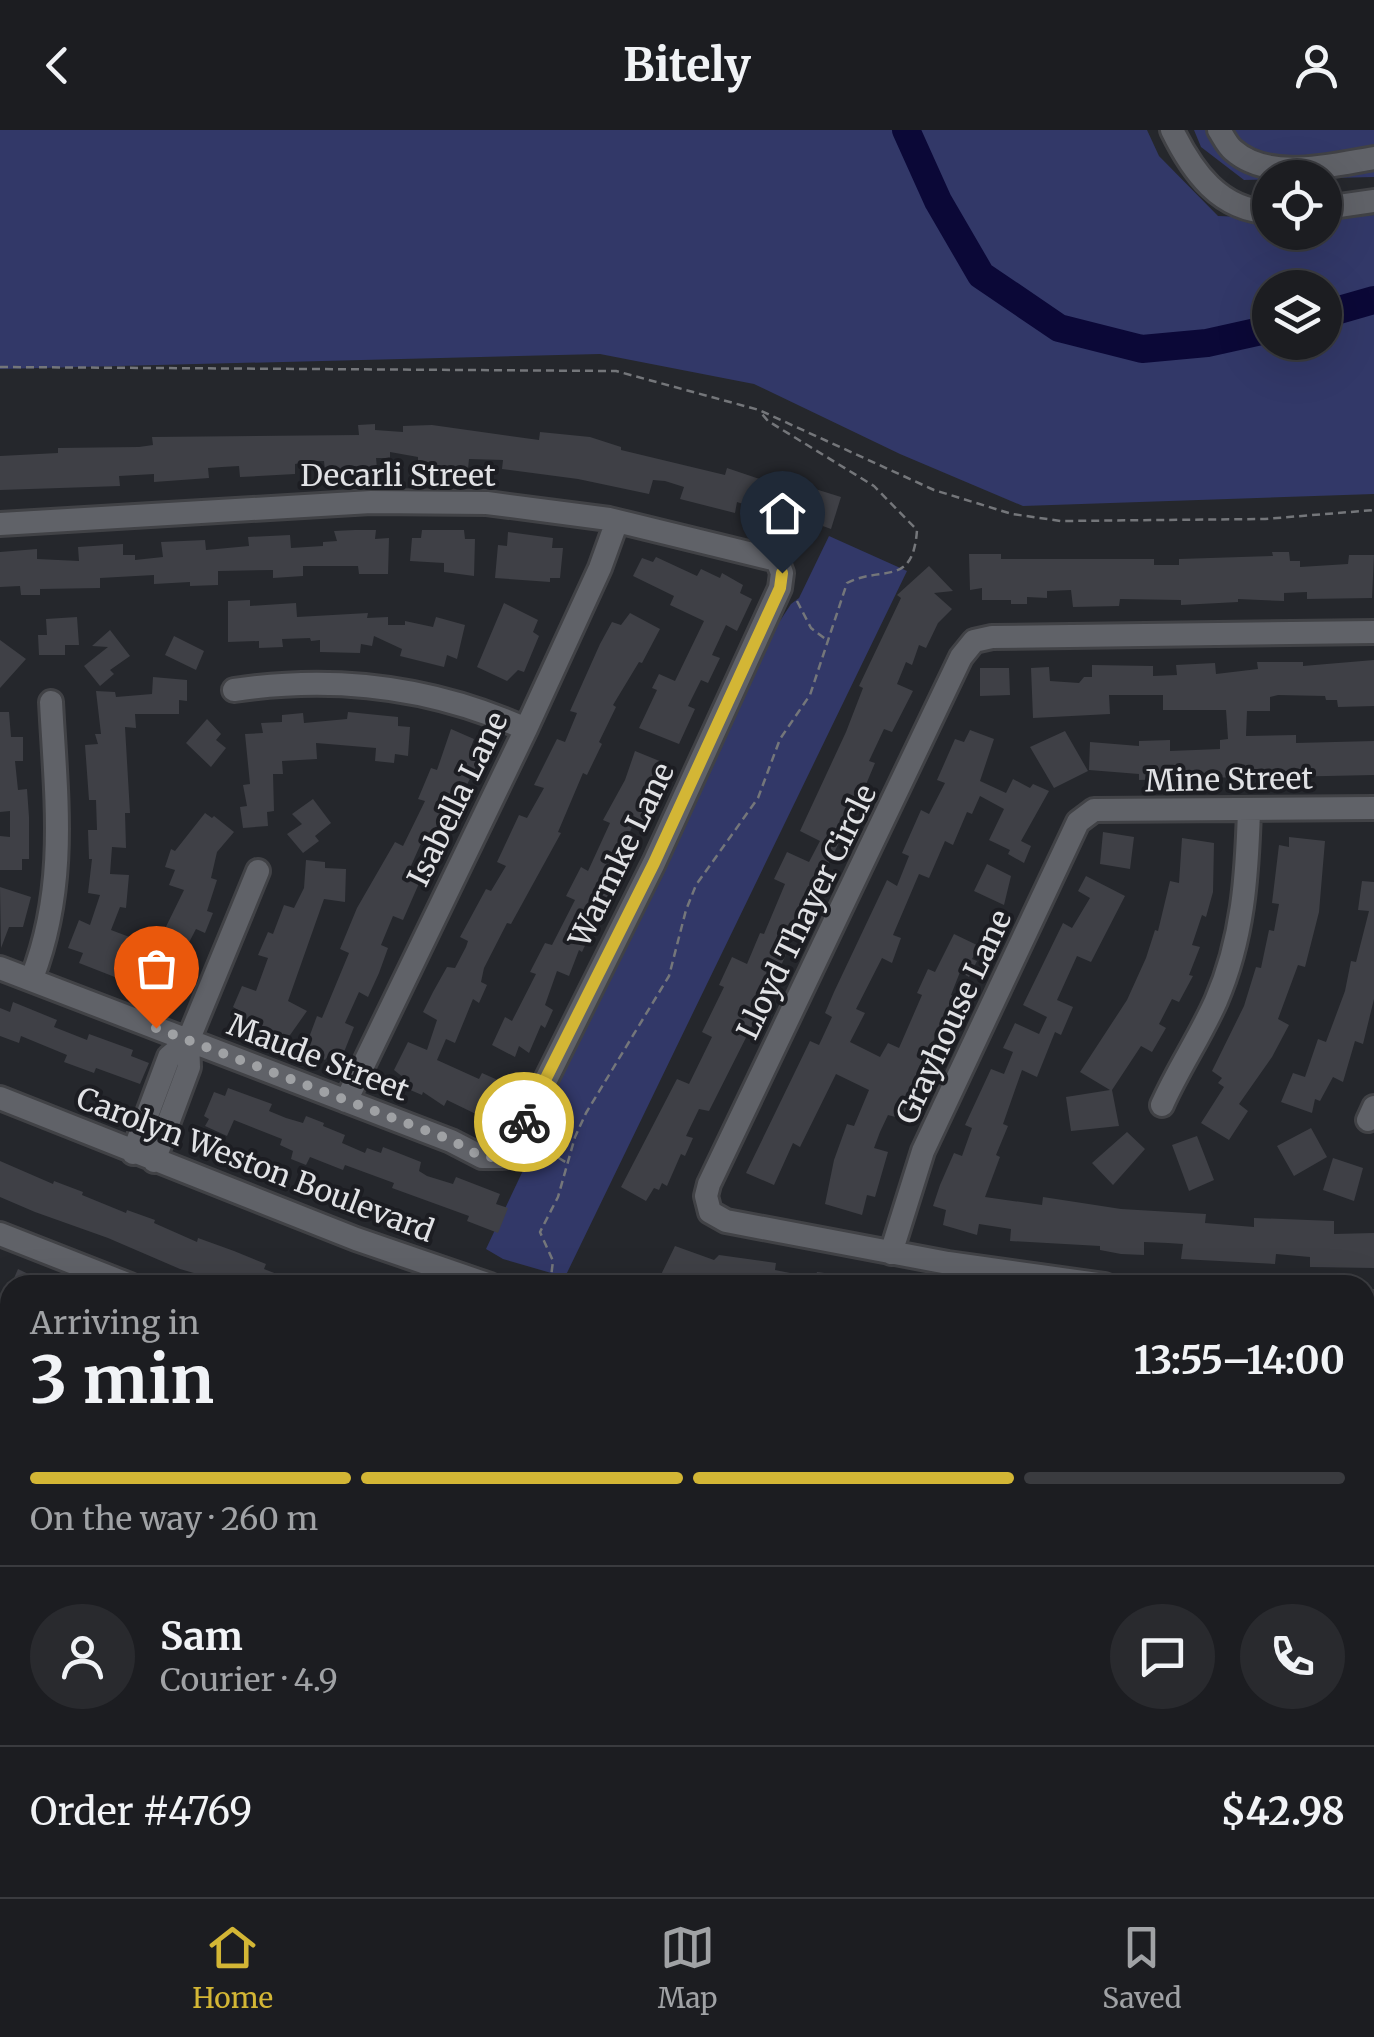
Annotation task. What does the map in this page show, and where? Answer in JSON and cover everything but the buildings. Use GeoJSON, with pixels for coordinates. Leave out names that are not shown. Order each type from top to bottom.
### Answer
{"type":"FeatureCollection","features":[{"type":"Feature","properties":{"kind":"street"},"geometry":{"type":"LineString","coordinates":[[1172,130],[1190,163],[1211,188],[1240,207],[1252,209]]}},
{"type":"Feature","properties":{"kind":"street"},"geometry":{"type":"LineString","coordinates":[[1219,130],[1233,150],[1258,164],[1290,169],[1374,158]]}},
{"type":"Feature","properties":{"kind":"street"},"geometry":{"type":"LineString","coordinates":[[1342,206],[1374,201]]}},
{"type":"Feature","properties":{"kind":"street","name":"Decarli Street"},"geometry":{"type":"LineString","coordinates":[[0,524],[424,501],[548,509],[617,521],[777,560],[781,581]]}},
{"type":"Feature","properties":{"kind":"street","name":"Isabella Lane"},"geometry":{"type":"LineString","coordinates":[[346,1101],[526,729],[600,568],[617,521]]}},
{"type":"Feature","properties":{"kind":"street","name":"Warmke Lane"},"geometry":{"type":"LineString","coordinates":[[508,1152],[654,863],[781,581]]}},
{"type":"Feature","properties":{"kind":"street","name":"Lloyd Thayer Circle"},"geometry":{"type":"LineString","coordinates":[[1040,1275],[726,1222],[710,1212],[706,1196],[965,650],[974,641],[992,637],[1374,632]]}},
{"type":"Feature","properties":{"kind":"street"},"geometry":{"type":"LineString","coordinates":[[234,690],[294,684],[376,686],[460,702],[526,729]]}},
{"type":"Feature","properties":{"kind":"street"},"geometry":{"type":"LineString","coordinates":[[32,978],[48,934],[57,884],[51,702]]}},
{"type":"Feature","properties":{"kind":"street","name":"Mine Street"},"geometry":{"type":"LineString","coordinates":[[1086,814],[1094,810],[1374,808]]}},
{"type":"Feature","properties":{"kind":"street"},"geometry":{"type":"LineString","coordinates":[[1162,1105],[1214,1004],[1234,951],[1246,880],[1249,810]]}},
{"type":"Feature","properties":{"kind":"street","name":"Grayhouse Lane"},"geometry":{"type":"LineString","coordinates":[[891,1252],[923,1151],[1078,822],[1086,814]]}},
{"type":"Feature","properties":{"kind":"street"},"geometry":{"type":"LineString","coordinates":[[143,1157],[189,1067],[188,1041],[258,871]]}},
{"type":"Feature","properties":{"kind":"street","name":"Maude Street"},"geometry":{"type":"LineString","coordinates":[[0,968],[451,1140],[482,1157],[508,1152]]}},
{"type":"Feature","properties":{"kind":"street","name":"Carolyn Weston Boulevard"},"geometry":{"type":"LineString","coordinates":[[0,1098],[356,1239],[461,1275]]}},
{"type":"Feature","properties":{"kind":"street"},"geometry":{"type":"LineString","coordinates":[[0,1234],[105,1275]]}},
{"type":"Feature","properties":{"kind":"path"},"geometry":{"type":"LineString","coordinates":[[0,367],[616,371],[759,410],[934,490],[1012,514],[1061,521],[1265,519],[1374,510]]}},
{"type":"Feature","properties":{"kind":"path"},"geometry":{"type":"LineString","coordinates":[[551,1275],[553,1261],[540,1232],[558,1197],[566,1163],[586,1113],[669,976],[696,885],[758,798],[780,739],[818,679],[847,583],[858,577],[897,573],[907,564],[918,530],[874,486],[768,421],[759,410]]}},
{"type":"Feature","properties":{"kind":"path"},"geometry":{"type":"LineString","coordinates":[[781,581],[796,597],[804,619],[818,636],[828,641]]}},
{"type":"Feature","properties":{"kind":"path"},"geometry":{"type":"LineString","coordinates":[[508,1152],[549,1152],[566,1163]]}},
{"type":"Feature","properties":{"kind":"shaded area"},"geometry":{"type":"Polygon","coordinates":[[[0,130],[1147,130],[1159,156],[1218,216],[1252,217],[1252,250],[1342,250],[1342,217],[1374,215],[1374,494],[1023,506],[900,454],[754,384],[600,354],[0,369],[0,130]]]}},
{"type":"Feature","properties":{"kind":"shaded area"},"geometry":{"type":"Polygon","coordinates":[[[1194,130],[1374,130],[1374,177],[1342,178],[1342,160],[1252,160],[1252,180],[1244,180],[1201,147],[1194,130]]]}},
{"type":"Feature","properties":{"kind":"shaded area"},"geometry":{"type":"Polygon","coordinates":[[[829,536],[907,571],[566,1275],[503,1259],[486,1249],[527,1162],[546,1104],[666,866],[772,633],[799,598],[829,536]]]}},
{"type":"Feature","properties":{"kind":"waterway"},"geometry":{"type":"LineString","coordinates":[[906,130],[938,201],[981,275],[1059,328],[1142,349],[1207,343],[1252,333]]}},
{"type":"Feature","properties":{"kind":"waterway"},"geometry":{"type":"LineString","coordinates":[[1342,309],[1374,300]]}},
{"type":"Feature","properties":{"kind":"way so far"},"geometry":{"type":"LineString","coordinates":[[156,1028],[451,1140],[482,1157],[503,1157],[514,1146],[524,1122]]}},
{"type":"Feature","properties":{"kind":"route"},"geometry":{"type":"LineString","coordinates":[[524,1122],[654,863],[780,588],[782,573]]}}]}
